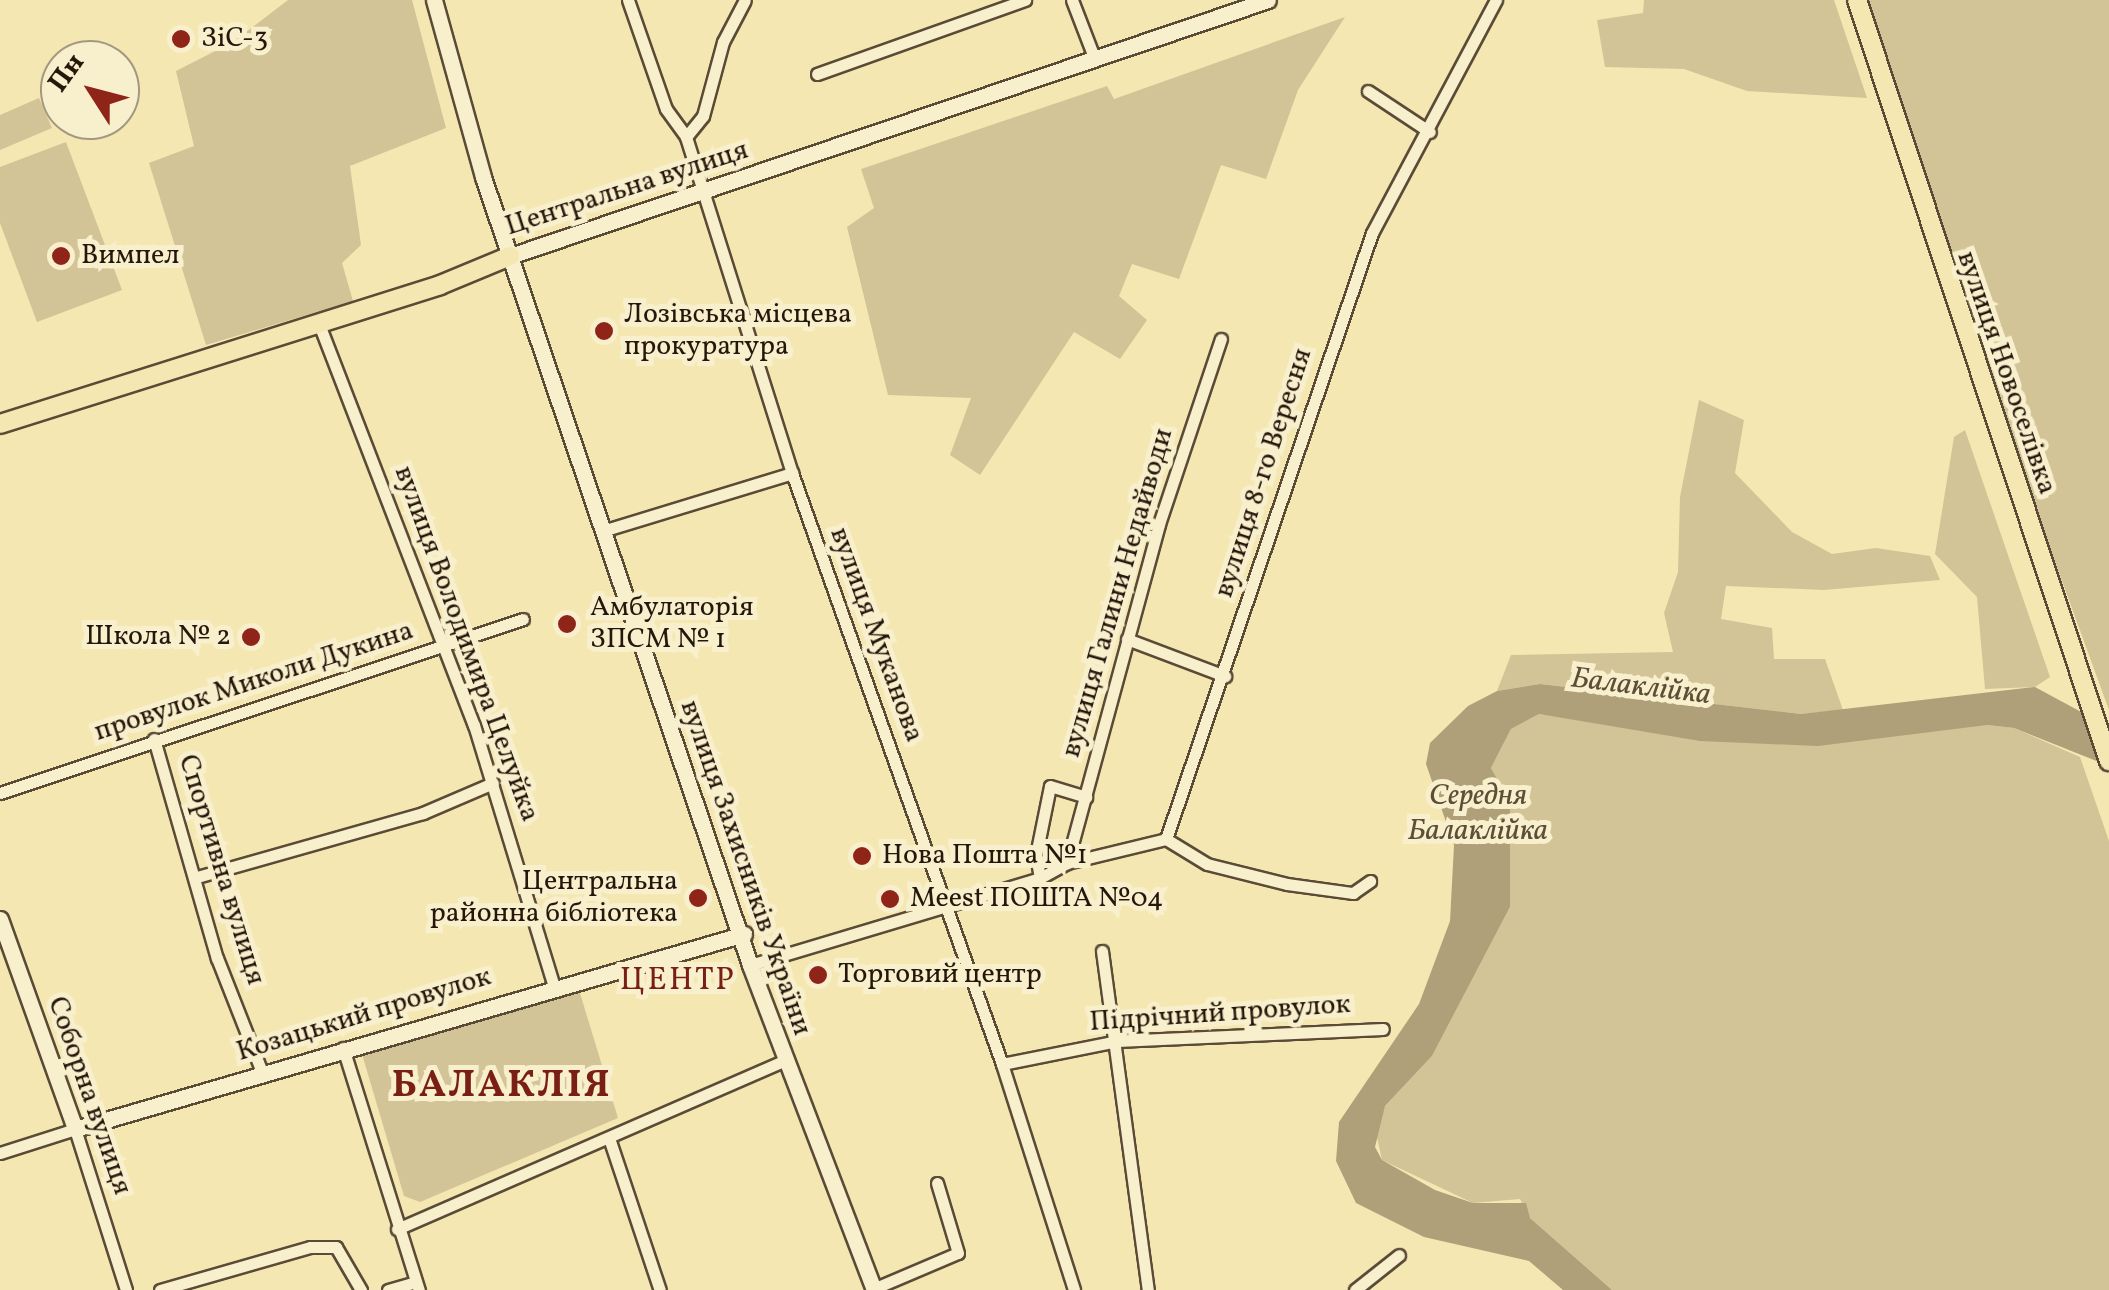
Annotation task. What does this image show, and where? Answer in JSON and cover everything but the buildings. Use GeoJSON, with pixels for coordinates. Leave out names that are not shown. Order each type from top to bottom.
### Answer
{"type":"FeatureCollection","features":[{"type":"Feature","properties":{"kind":"main road","name":"вулиця Новоселівка"},"geometry":{"type":"LineString","coordinates":[[1857,0],[2109,762]]}},
{"type":"Feature","properties":{"kind":"main road","name":"Центральна вулиця"},"geometry":{"type":"LineString","coordinates":[[0,424],[320,324],[510,256]]}},
{"type":"Feature","properties":{"kind":"street","name":"вулиця Захисників України"},"geometry":{"type":"LineString","coordinates":[[434,0],[510,256],[744,934],[750,965],[874,1289]]}},
{"type":"Feature","properties":{"kind":"street","name":"вулиця Муканова"},"geometry":{"type":"LineString","coordinates":[[628,0],[666,109],[686,137],[699,194],[792,473],[1002,1064],[1074,1290]]}},
{"type":"Feature","properties":{"kind":"street"},"geometry":{"type":"LineString","coordinates":[[686,137],[702,116],[723,42],[744,0]]}},
{"type":"Feature","properties":{"kind":"street"},"geometry":{"type":"LineString","coordinates":[[817,74],[1025,0]]}},
{"type":"Feature","properties":{"kind":"street"},"geometry":{"type":"LineString","coordinates":[[1072,0],[1094,58]]}},
{"type":"Feature","properties":{"kind":"street","name":"Центральна вулиця"},"geometry":{"type":"LineString","coordinates":[[510,256],[1268,0]]}},
{"type":"Feature","properties":{"kind":"street","name":"вулиця 8-го Вересня"},"geometry":{"type":"LineString","coordinates":[[1166,839],[1225,676],[1372,233],[1430,132],[1496,0]]}},
{"type":"Feature","properties":{"kind":"street"},"geometry":{"type":"LineString","coordinates":[[1368,91],[1430,132]]}},
{"type":"Feature","properties":{"kind":"street","name":"вулиця Володимира Целуйка"},"geometry":{"type":"LineString","coordinates":[[320,324],[493,782],[553,984]]}},
{"type":"Feature","properties":{"kind":"street","name":"вулиця Галини Недайводи"},"geometry":{"type":"LineString","coordinates":[[1067,862],[1127,639],[1221,339]]}},
{"type":"Feature","properties":{"kind":"street"},"geometry":{"type":"LineString","coordinates":[[606,530],[792,473]]}},
{"type":"Feature","properties":{"kind":"street","name":"провулок Миколи Дукина"},"geometry":{"type":"LineString","coordinates":[[0,792],[524,619]]}},
{"type":"Feature","properties":{"kind":"street"},"geometry":{"type":"LineString","coordinates":[[1127,639],[1225,676]]}},
{"type":"Feature","properties":{"kind":"street","name":"Спортивна вулиця"},"geometry":{"type":"LineString","coordinates":[[154,739],[218,958],[262,1072]]}},
{"type":"Feature","properties":{"kind":"street"},"geometry":{"type":"LineString","coordinates":[[197,877],[423,813],[493,782]]}},
{"type":"Feature","properties":{"kind":"street"},"geometry":{"type":"LineString","coordinates":[[1040,878],[1036,854],[1050,786],[1086,796]]}},
{"type":"Feature","properties":{"kind":"street"},"geometry":{"type":"LineString","coordinates":[[750,965],[1040,878],[1067,862],[1166,839],[1207,864],[1286,884],[1352,893],[1370,881]]}},
{"type":"Feature","properties":{"kind":"street","name":"Соборна вулиця"},"geometry":{"type":"LineString","coordinates":[[0,918],[76,1129],[126,1290]]}},
{"type":"Feature","properties":{"kind":"street","name":"Козацький провулок"},"geometry":{"type":"LineString","coordinates":[[0,1153],[553,984],[744,934]]}},
{"type":"Feature","properties":{"kind":"street"},"geometry":{"type":"LineString","coordinates":[[1102,951],[1148,1290]]}},
{"type":"Feature","properties":{"kind":"street","name":"Підрічний провулок"},"geometry":{"type":"LineString","coordinates":[[1002,1064],[1117,1041],[1383,1029]]}},
{"type":"Feature","properties":{"kind":"street"},"geometry":{"type":"LineString","coordinates":[[343,1048],[417,1286],[388,1290]]}},
{"type":"Feature","properties":{"kind":"street"},"geometry":{"type":"LineString","coordinates":[[397,1229],[784,1060]]}},
{"type":"Feature","properties":{"kind":"street"},"geometry":{"type":"LineString","coordinates":[[609,1138],[660,1290]]}},
{"type":"Feature","properties":{"kind":"street"},"geometry":{"type":"LineString","coordinates":[[874,1289],[958,1253],[937,1183]]}},
{"type":"Feature","properties":{"kind":"street"},"geometry":{"type":"LineString","coordinates":[[160,1290],[310,1247],[336,1247],[361,1290]]}},
{"type":"Feature","properties":{"kind":"street"},"geometry":{"type":"LineString","coordinates":[[1354,1290],[1398,1256]]}},
{"type":"Feature","properties":{"kind":"shaded area"},"geometry":{"type":"Polygon","coordinates":[[[288,0],[412,0],[446,128],[350,166],[361,245],[342,263],[353,301],[206,345],[149,163],[194,146],[176,71],[233,42],[288,0]]]}},
{"type":"Feature","properties":{"kind":"shaded area"},"geometry":{"type":"Polygon","coordinates":[[[1644,0],[1834,0],[1867,98],[1747,91],[1684,69],[1605,67],[1597,20],[1643,13],[1644,0]]]}},
{"type":"Feature","properties":{"kind":"shaded area"},"geometry":{"type":"Polygon","coordinates":[[[1865,0],[2109,0],[2109,710],[2038,515],[1865,0]]]}},
{"type":"Feature","properties":{"kind":"shaded area"},"geometry":{"type":"Polygon","coordinates":[[[1345,17],[1298,90],[1266,179],[1221,165],[1179,279],[1132,264],[1119,296],[1147,320],[1120,359],[1074,332],[980,475],[950,455],[971,398],[888,395],[847,227],[874,208],[861,169],[1107,86],[1114,99],[1345,17]]]}},
{"type":"Feature","properties":{"kind":"shaded area"},"geometry":{"type":"Polygon","coordinates":[[[39,98],[40,133],[0,150],[0,115],[39,98]]]}},
{"type":"Feature","properties":{"kind":"shaded area","name":"Вимпел"},"geometry":{"type":"Polygon","coordinates":[[[66,142],[122,290],[37,322],[0,223],[0,167],[66,142]]]}},
{"type":"Feature","properties":{"kind":"shaded area"},"geometry":{"type":"Polygon","coordinates":[[[1699,400],[1744,420],[1735,473],[1792,532],[1832,554],[1876,548],[1930,556],[1940,580],[1824,590],[1726,586],[1721,619],[1772,628],[1774,659],[1825,659],[1843,710],[1801,714],[1540,684],[1497,691],[1511,655],[1673,652],[1664,613],[1678,572],[1680,497],[1699,400]]]}},
{"type":"Feature","properties":{"kind":"shaded area"},"geometry":{"type":"Polygon","coordinates":[[[1965,430],[2050,677],[2035,687],[1985,689],[1977,597],[1935,554],[1954,437],[1965,430]]]}},
{"type":"Feature","properties":{"kind":"shaded area"},"geometry":{"type":"Polygon","coordinates":[[[1539,714],[1637,728],[1987,725],[2014,728],[2080,757],[2109,841],[2109,1290],[1612,1290],[1530,1218],[1520,1199],[1473,1203],[1382,1160],[1375,1128],[1385,1106],[1432,1056],[1510,907],[1510,802],[1491,768],[1511,729],[1539,714]]]}},
{"type":"Feature","properties":{"kind":"shaded area"},"geometry":{"type":"Polygon","coordinates":[[[576,980],[618,1118],[420,1202],[404,1196],[359,1044],[576,980]]]}},
{"type":"Feature","properties":{"kind":"water","name":"Середня Балаклійка"},"geometry":{"type":"Polygon","coordinates":[[[1540,684],[1801,714],[2035,687],[2109,727],[2109,766],[2014,728],[1987,725],[1818,746],[1700,741],[1539,714],[1511,729],[1491,768],[1510,802],[1510,907],[1432,1056],[1385,1106],[1375,1147],[1382,1160],[1435,1190],[1473,1203],[1526,1203],[1530,1218],[1612,1290],[1563,1290],[1529,1261],[1424,1237],[1356,1203],[1336,1161],[1339,1122],[1419,1004],[1450,921],[1454,845],[1426,764],[1430,743],[1468,706],[1497,691],[1540,684]]]}},
{"type":"Feature","properties":{"kind":"place","name":"ЗіС-3"},"geometry":{"type":"Point","coordinates":[181,39]}},
{"type":"Feature","properties":{"kind":"place","name":"Вимпел"},"geometry":{"type":"Point","coordinates":[61,256]}},
{"type":"Feature","properties":{"kind":"place","name":"Лозівська місцева прокуратура"},"geometry":{"type":"Point","coordinates":[604,331]}},
{"type":"Feature","properties":{"kind":"place","name":"Амбулаторія ЗПСМ № 1"},"geometry":{"type":"Point","coordinates":[567,624]}},
{"type":"Feature","properties":{"kind":"place","name":"Школа № 2"},"geometry":{"type":"Point","coordinates":[251,637]}},
{"type":"Feature","properties":{"kind":"place","name":"Нова Пошта №1"},"geometry":{"type":"Point","coordinates":[862,856]}},
{"type":"Feature","properties":{"kind":"place","name":"Центральна районна бібліотека"},"geometry":{"type":"Point","coordinates":[698,898]}},
{"type":"Feature","properties":{"kind":"place","name":"Meest ПОШТА №04"},"geometry":{"type":"Point","coordinates":[890,899]}},
{"type":"Feature","properties":{"kind":"place","name":"Торговий центр"},"geometry":{"type":"Point","coordinates":[818,975]}},
{"type":"Feature","properties":{"kind":"district","name":"ЦЕНТР"},"geometry":{"type":"Point","coordinates":[678,981]}},
{"type":"Feature","properties":{"kind":"district","name":"БАЛАКЛІЯ"},"geometry":{"type":"Point","coordinates":[502,1087]}},
{"type":"Feature","properties":{"kind":"water label","name":"Балаклійка"},"geometry":{"type":"Point","coordinates":[1641,687]}}]}
